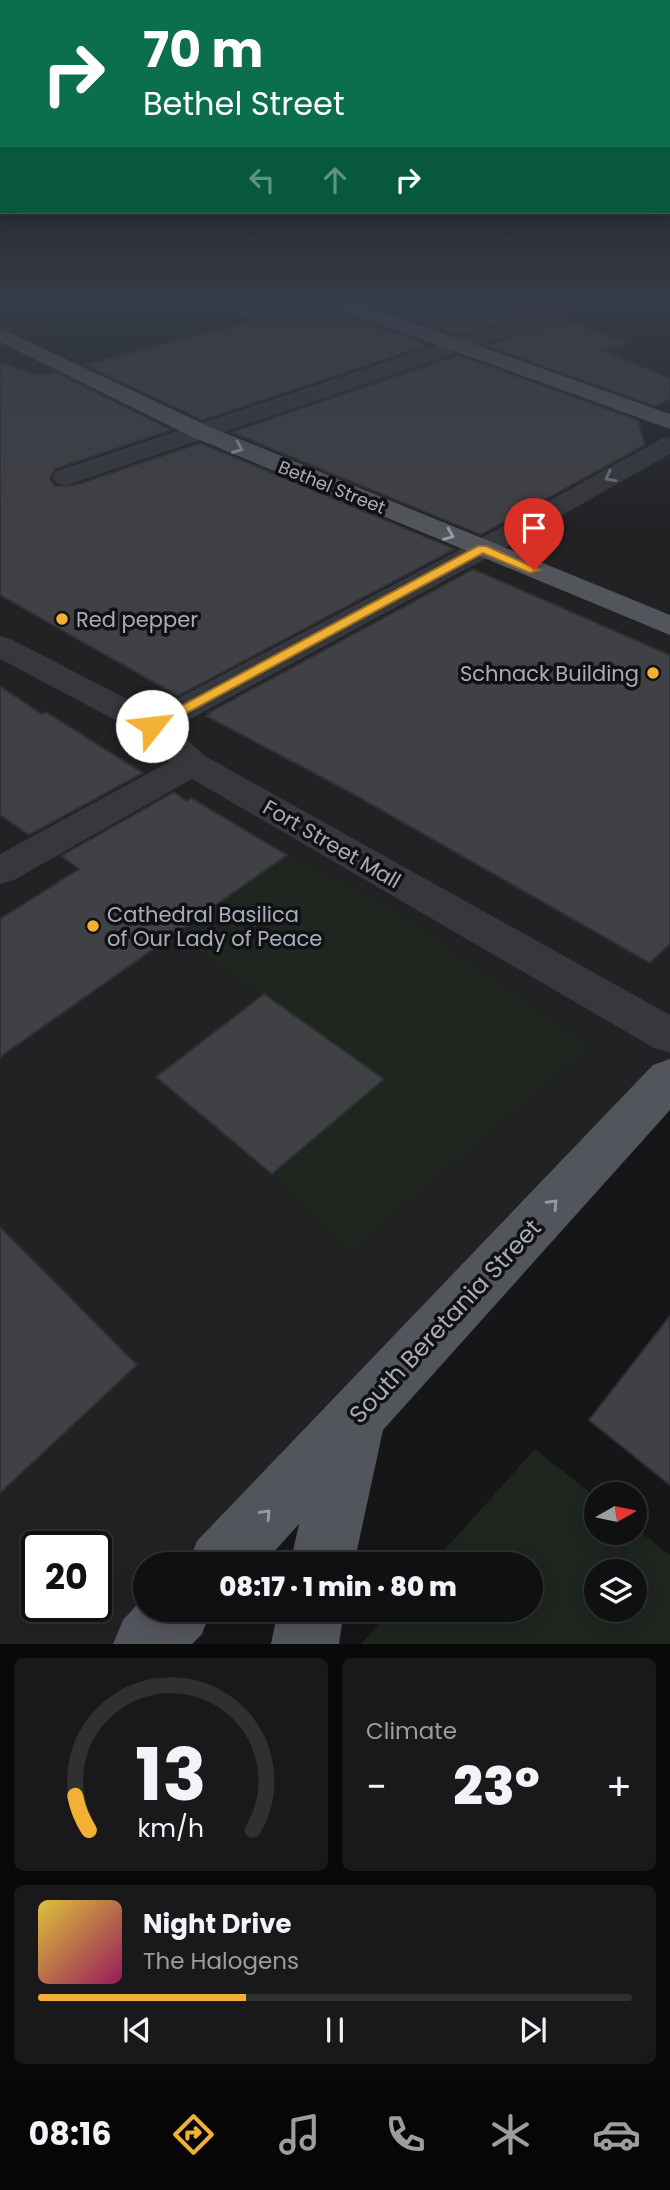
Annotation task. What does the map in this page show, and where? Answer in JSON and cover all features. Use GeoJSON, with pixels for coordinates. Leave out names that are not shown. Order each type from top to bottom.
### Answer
{"type":"FeatureCollection","features":[{"type":"Feature","properties":{"kind":"main road","name":"Bethel Street"},"geometry":{"type":"LineString","coordinates":[[85,376],[199,432],[670,626]]}},
{"type":"Feature","properties":{"kind":"main road"},"geometry":{"type":"LineString","coordinates":[[540,376],[670,422]]}},
{"type":"Feature","properties":{"kind":"main road","name":"South Beretania Street"},"geometry":{"type":"LineString","coordinates":[[231,1552],[670,1078]]}},
{"type":"Feature","properties":{"kind":"main road"},"geometry":{"type":"LineString","coordinates":[[325,1552],[356,1416]]}},
{"type":"Feature","properties":{"kind":"main road"},"geometry":{"type":"LineString","coordinates":[[147,1644],[167,1622]]}},
{"type":"Feature","properties":{"kind":"main road"},"geometry":{"type":"LineString","coordinates":[[305,1644],[310,1622]]}},
{"type":"Feature","properties":{"kind":"street"},"geometry":{"type":"LineString","coordinates":[[65,477],[368,376]]}},
{"type":"Feature","properties":{"kind":"street"},"geometry":{"type":"LineString","coordinates":[[152,726],[482,549],[670,444]]}},
{"type":"Feature","properties":{"kind":"street","name":"Fort Street Mall"},"geometry":{"type":"LineString","coordinates":[[0,646],[152,726],[192,764],[670,1036]]}},
{"type":"Feature","properties":{"kind":"street"},"geometry":{"type":"LineString","coordinates":[[0,871],[192,764]]}},
{"type":"Feature","properties":{"kind":"path"},"geometry":{"type":"LineString","coordinates":[[323,632],[670,794]]}},
{"type":"Feature","properties":{"kind":"shaded area"},"geometry":{"type":"Polygon","coordinates":[[[0,376],[670,376],[670,1077],[231,1552],[133,1552],[133,1622],[146,1622],[146,1644],[0,1644],[0,376]]]}},
{"type":"Feature","properties":{"kind":"shaded area"},"geometry":{"type":"Polygon","coordinates":[[[287,855],[346,883],[401,915],[590,1046],[348,1252],[272,1174],[384,1079],[175,934],[287,855]]]}},
{"type":"Feature","properties":{"kind":"shaded area"},"geometry":{"type":"Polygon","coordinates":[[[535,1449],[584,1488],[584,1545],[648,1545],[648,1538],[670,1555],[670,1644],[361,1644],[381,1622],[543,1622],[543,1552],[443,1552],[535,1449]]]}},
{"type":"Feature","properties":{"kind":"building"},"geometry":{"type":"Polygon","coordinates":[[[0,376],[63,376],[172,430],[55,469],[50,478],[55,486],[75,485],[200,443],[455,549],[178,696],[0,595],[0,376]]]}},
{"type":"Feature","properties":{"kind":"building"},"geometry":{"type":"Polygon","coordinates":[[[107,376],[336,376],[202,420],[107,376]]]}},
{"type":"Feature","properties":{"kind":"building"},"geometry":{"type":"Polygon","coordinates":[[[397,376],[515,376],[638,420],[645,445],[481,535],[231,432],[397,376]]]}},
{"type":"Feature","properties":{"kind":"building"},"geometry":{"type":"Polygon","coordinates":[[[569,376],[664,376],[670,378],[670,399],[654,406],[569,376]]]}},
{"type":"Feature","properties":{"kind":"building"},"geometry":{"type":"Polygon","coordinates":[[[473,569],[670,655],[670,944],[650,963],[344,789],[206,716],[473,569]]]}},
{"type":"Feature","properties":{"kind":"building"},"geometry":{"type":"Polygon","coordinates":[[[0,686],[143,773],[29,835],[0,815],[0,686]]]}},
{"type":"Feature","properties":{"kind":"building","name":"Cathedral Basilica of Our Lady of Peace"},"geometry":{"type":"Polygon","coordinates":[[[174,792],[187,801],[191,798],[287,855],[0,1057],[0,919],[79,869],[61,856],[174,792]]]}},
{"type":"Feature","properties":{"kind":"building"},"geometry":{"type":"Polygon","coordinates":[[[264,994],[384,1079],[272,1174],[156,1077],[264,994]]]}},
{"type":"Feature","properties":{"kind":"building"},"geometry":{"type":"Polygon","coordinates":[[[0,1227],[137,1365],[0,1493],[0,1227]]]}},
{"type":"Feature","properties":{"kind":"building"},"geometry":{"type":"Polygon","coordinates":[[[670,1316],[670,1485],[589,1420],[670,1316]]]}},
{"type":"Feature","properties":{"kind":"place","name":"Red pepper"},"geometry":{"type":"Point","coordinates":[62,619]}},
{"type":"Feature","properties":{"kind":"place","name":"Schnack Building"},"geometry":{"type":"Point","coordinates":[653,673]}},
{"type":"Feature","properties":{"kind":"place","name":"Cathedral Basilica of Our Lady of Peace"},"geometry":{"type":"Point","coordinates":[93,926]}},
{"type":"Feature","properties":{"kind":"route"},"geometry":{"type":"LineString","coordinates":[[152,726],[482,549],[534,570]]}}]}
